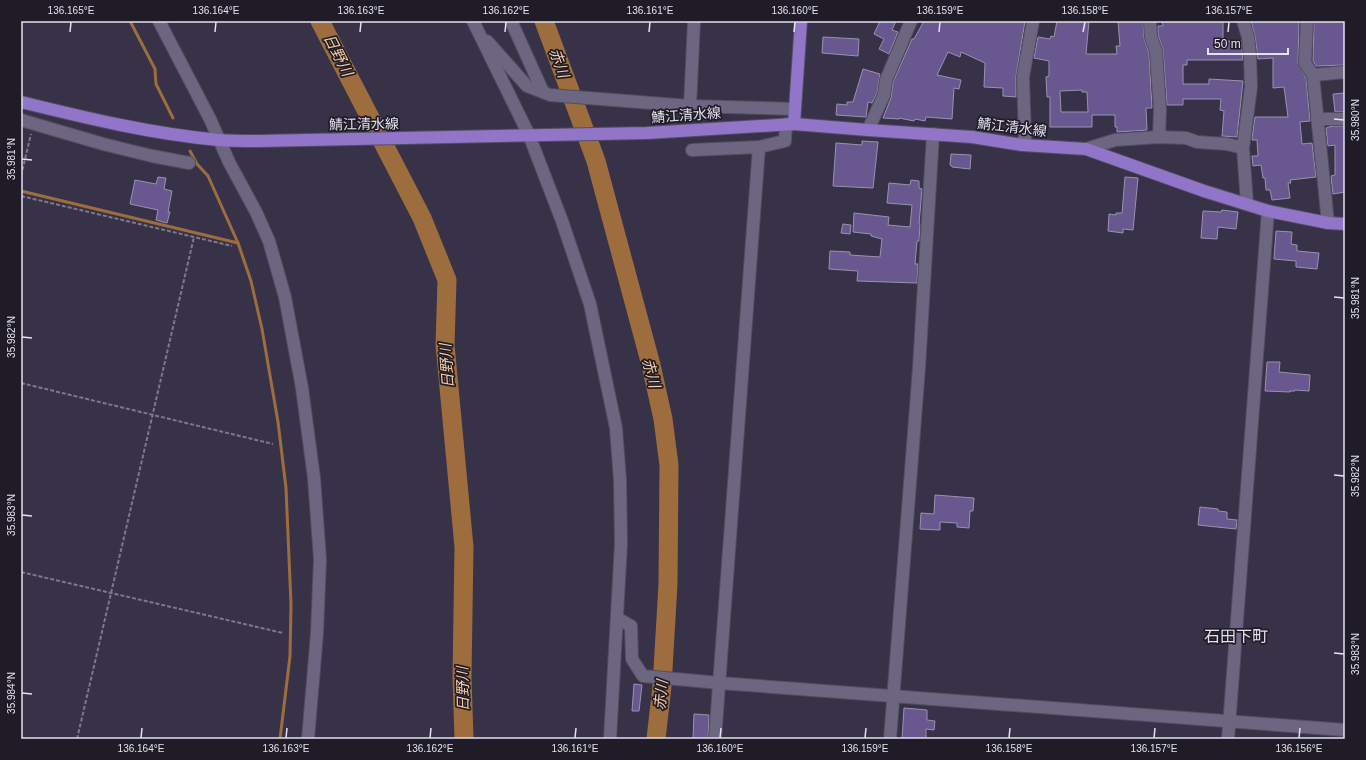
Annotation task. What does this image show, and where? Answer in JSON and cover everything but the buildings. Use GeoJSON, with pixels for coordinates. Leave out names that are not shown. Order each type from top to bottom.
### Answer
{"type":"FeatureCollection","features":[{"type":"Feature","properties":{"kind":"main road"},"geometry":{"type":"LineString","coordinates":[[790,124],[795,109],[801,21]]}},
{"type":"Feature","properties":{"kind":"main road","name":"鯖江清水線"},"geometry":{"type":"LineString","coordinates":[[21,102],[141,129],[219,140],[259,141],[512,137],[529,135],[648,133],[790,124],[972,137],[1022,145],[1086,149],[1204,191],[1247,203],[1268,211],[1328,223],[1345,224]]}},
{"type":"Feature","properties":{"kind":"street"},"geometry":{"type":"LineString","coordinates":[[159,21],[210,119],[229,162],[256,212],[269,241],[285,297],[302,388],[314,478],[320,559],[317,632],[308,739]]}},
{"type":"Feature","properties":{"kind":"street"},"geometry":{"type":"LineString","coordinates":[[511,21],[543,92]]}},
{"type":"Feature","properties":{"kind":"street"},"geometry":{"type":"LineString","coordinates":[[690,106],[694,21]]}},
{"type":"Feature","properties":{"kind":"street"},"geometry":{"type":"LineString","coordinates":[[868,130],[884,94],[886,80],[911,21]]}},
{"type":"Feature","properties":{"kind":"street"},"geometry":{"type":"LineString","coordinates":[[1022,145],[1025,137],[1023,77],[1033,21]]}},
{"type":"Feature","properties":{"kind":"street"},"geometry":{"type":"LineString","coordinates":[[1150,21],[1151,37],[1156,51],[1160,110],[1159,137]]}},
{"type":"Feature","properties":{"kind":"street"},"geometry":{"type":"LineString","coordinates":[[1244,21],[1248,37],[1250,56],[1250,87],[1243,148],[1247,203]]}},
{"type":"Feature","properties":{"kind":"street"},"geometry":{"type":"LineString","coordinates":[[1307,21],[1304,63],[1313,75],[1328,223]]}},
{"type":"Feature","properties":{"kind":"street"},"geometry":{"type":"LineString","coordinates":[[474,24],[526,86],[550,95],[690,106],[795,109]]}},
{"type":"Feature","properties":{"kind":"street"},"geometry":{"type":"LineString","coordinates":[[474,24],[529,135],[562,221],[590,304],[616,428],[620,488],[621,544],[610,739]]}},
{"type":"Feature","properties":{"kind":"street"},"geometry":{"type":"LineString","coordinates":[[1313,75],[1345,72]]}},
{"type":"Feature","properties":{"kind":"street"},"geometry":{"type":"LineString","coordinates":[[1317,119],[1345,119]]}},
{"type":"Feature","properties":{"kind":"street"},"geometry":{"type":"LineString","coordinates":[[21,120],[103,144],[152,156],[189,162]]}},
{"type":"Feature","properties":{"kind":"street"},"geometry":{"type":"LineString","coordinates":[[692,150],[759,147],[785,141],[790,124]]}},
{"type":"Feature","properties":{"kind":"street"},"geometry":{"type":"LineString","coordinates":[[890,739],[919,368],[933,134]]}},
{"type":"Feature","properties":{"kind":"street"},"geometry":{"type":"LineString","coordinates":[[1086,149],[1115,140],[1159,137],[1186,138],[1197,142],[1227,144],[1243,148]]}},
{"type":"Feature","properties":{"kind":"street"},"geometry":{"type":"LineString","coordinates":[[715,739],[759,147]]}},
{"type":"Feature","properties":{"kind":"street"},"geometry":{"type":"LineString","coordinates":[[1228,739],[1268,211]]}},
{"type":"Feature","properties":{"kind":"street"},"geometry":{"type":"LineString","coordinates":[[617,618],[630,626],[632,659],[643,676],[1345,730]]}},
{"type":"Feature","properties":{"kind":"street"},"geometry":{"type":"LineString","coordinates":[[300,739],[311,712]]}},
{"type":"Feature","properties":{"kind":"path"},"geometry":{"type":"LineString","coordinates":[[21,176],[34,123]]}},
{"type":"Feature","properties":{"kind":"path"},"geometry":{"type":"LineString","coordinates":[[21,196],[232,246]]}},
{"type":"Feature","properties":{"kind":"path"},"geometry":{"type":"LineString","coordinates":[[77,739],[194,237]]}},
{"type":"Feature","properties":{"kind":"path"},"geometry":{"type":"LineString","coordinates":[[21,383],[273,444]]}},
{"type":"Feature","properties":{"kind":"path"},"geometry":{"type":"LineString","coordinates":[[21,572],[283,633]]}},
{"type":"Feature","properties":{"kind":"waterway"},"geometry":{"type":"LineString","coordinates":[[130,21],[155,69],[156,84],[173,118]]}},
{"type":"Feature","properties":{"kind":"waterway","name":"日野川"},"geometry":{"type":"LineString","coordinates":[[320,21],[422,218],[447,280],[445,345],[464,547],[462,677],[464,739]]}},
{"type":"Feature","properties":{"kind":"waterway","name":"赤川"},"geometry":{"type":"LineString","coordinates":[[544,21],[596,161],[651,365],[663,419],[669,465],[668,584],[662,686],[656,739]]}},
{"type":"Feature","properties":{"kind":"waterway"},"geometry":{"type":"LineString","coordinates":[[190,151],[197,164],[208,176],[238,243],[251,281],[262,329],[278,422],[286,488],[291,604],[290,656],[280,739]]}},
{"type":"Feature","properties":{"kind":"waterway"},"geometry":{"type":"LineString","coordinates":[[21,191],[238,243]]}},
{"type":"Feature","properties":{"kind":"district","name":"石田下町"},"geometry":{"type":"Point","coordinates":[1236,636]}}]}
